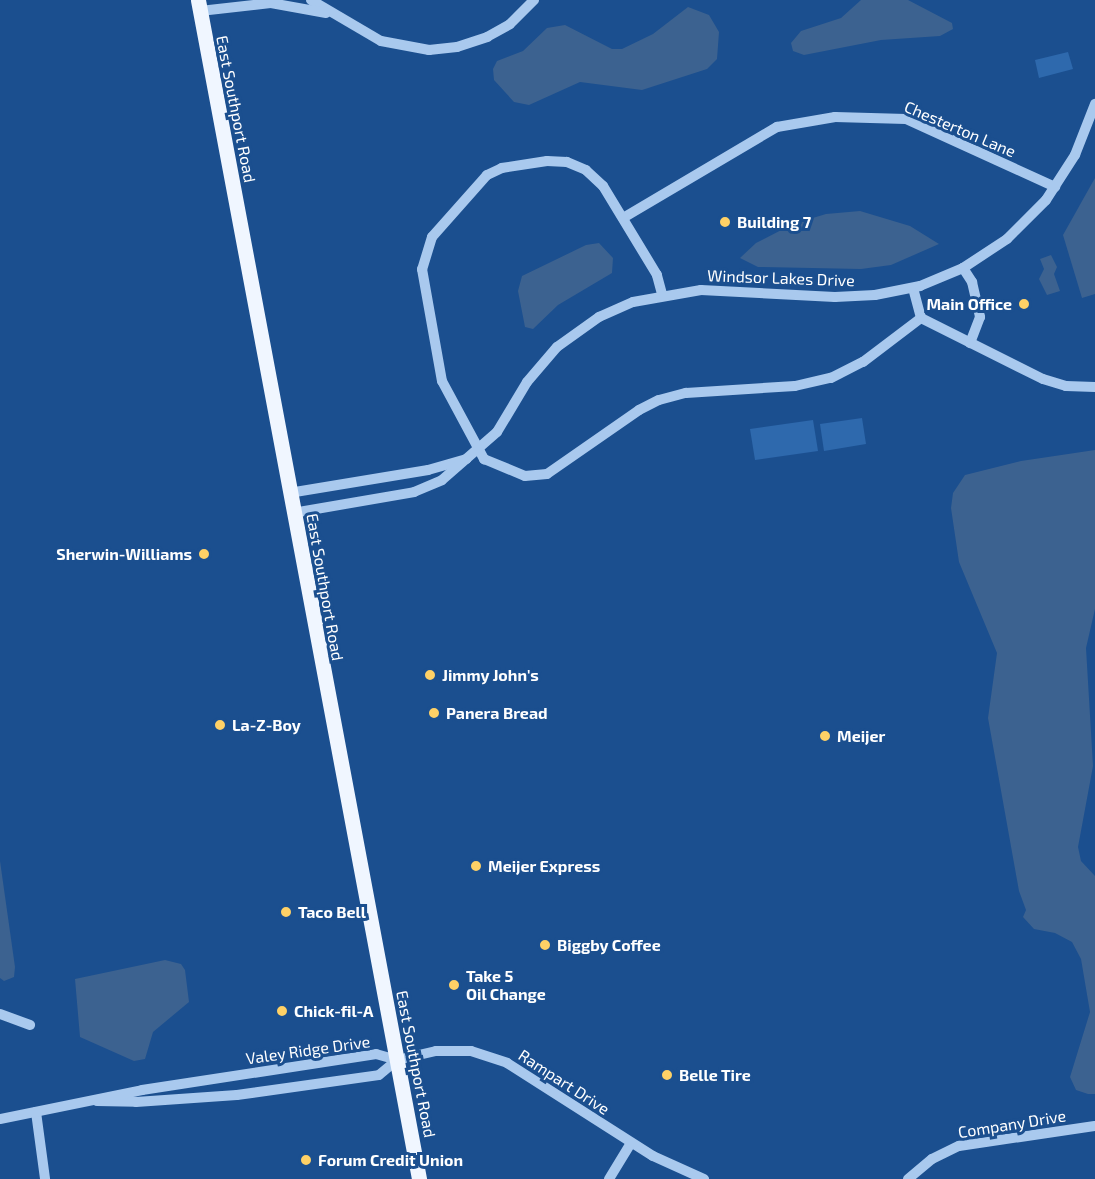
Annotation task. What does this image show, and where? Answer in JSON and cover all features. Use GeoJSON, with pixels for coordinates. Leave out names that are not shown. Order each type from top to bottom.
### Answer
{"type":"FeatureCollection","features":[{"type":"Feature","properties":{"kind":"main road","name":"East Southport Road"},"geometry":{"type":"LineString","coordinates":[[199,6],[419,1179]]}},
{"type":"Feature","properties":{"kind":"street"},"geometry":{"type":"LineString","coordinates":[[199,6],[315,3],[394,45],[443,49],[495,33],[534,0]]}},
{"type":"Feature","properties":{"kind":"street","name":"Windsor Lakes Drive"},"geometry":{"type":"LineString","coordinates":[[293,513],[414,492],[442,480],[479,451],[497,432],[527,382],[557,347],[608,312],[662,294],[701,290],[842,298],[913,288],[963,268],[1007,239],[1055,187],[1075,154],[1095,104]]}},
{"type":"Feature","properties":{"kind":"street","name":"Chesterton Lane"},"geometry":{"type":"LineString","coordinates":[[623,218],[777,127],[835,117],[906,119],[1055,187]]}},
{"type":"Feature","properties":{"kind":"street"},"geometry":{"type":"LineString","coordinates":[[662,294],[657,275],[603,186],[578,166],[555,161],[502,168],[486,177],[434,235],[425,252],[422,276],[442,381],[479,451],[491,464],[525,476],[547,474],[650,404],[686,393],[795,386],[831,378],[863,362],[921,318]]}},
{"type":"Feature","properties":{"kind":"street"},"geometry":{"type":"LineString","coordinates":[[963,268],[972,282],[980,317],[970,343]]}},
{"type":"Feature","properties":{"kind":"street"},"geometry":{"type":"LineString","coordinates":[[913,288],[921,318],[1043,379],[1066,386],[1095,387]]}},
{"type":"Feature","properties":{"kind":"street","name":"Windsor Lakes Drive"},"geometry":{"type":"LineString","coordinates":[[289,494],[438,468],[479,451]]}},
{"type":"Feature","properties":{"kind":"street"},"geometry":{"type":"LineString","coordinates":[[0,1014],[30,1025]]}},
{"type":"Feature","properties":{"kind":"street","name":"Rampart Drive"},"geometry":{"type":"LineString","coordinates":[[397,1060],[451,1049],[491,1056],[631,1143],[704,1179]]}},
{"type":"Feature","properties":{"kind":"street","name":"Valey Ridge Drive"},"geometry":{"type":"LineString","coordinates":[[0,1119],[376,1054],[397,1060]]}},
{"type":"Feature","properties":{"kind":"street","name":"Valey Ridge Drive"},"geometry":{"type":"LineString","coordinates":[[97,1101],[136,1102],[237,1095],[379,1075],[397,1060]]}},
{"type":"Feature","properties":{"kind":"street"},"geometry":{"type":"LineString","coordinates":[[36,1112],[45,1179]]}},
{"type":"Feature","properties":{"kind":"street","name":"Company Drive"},"geometry":{"type":"LineString","coordinates":[[908,1179],[932,1159],[959,1146],[1095,1126]]}},
{"type":"Feature","properties":{"kind":"street"},"geometry":{"type":"LineString","coordinates":[[609,1179],[631,1143]]}},
{"type":"Feature","properties":{"kind":"shaded area"},"geometry":{"type":"Polygon","coordinates":[[[861,0],[908,0],[952,23],[953,29],[940,36],[881,40],[804,55],[793,51],[791,43],[801,31],[841,18],[861,0]]]}},
{"type":"Feature","properties":{"kind":"shaded area"},"geometry":{"type":"Polygon","coordinates":[[[688,7],[709,15],[719,32],[717,59],[707,69],[642,90],[580,82],[529,105],[514,102],[494,80],[493,69],[497,61],[523,51],[547,28],[565,25],[612,49],[622,49],[653,34],[688,7]]]}},
{"type":"Feature","properties":{"kind":"shaded area"},"geometry":{"type":"Polygon","coordinates":[[[1068,52],[1073,69],[1039,78],[1035,60],[1068,52]]]}},
{"type":"Feature","properties":{"kind":"shaded area"},"geometry":{"type":"Polygon","coordinates":[[[1095,178],[1095,294],[1082,298],[1063,235],[1095,178]]]}},
{"type":"Feature","properties":{"kind":"shaded area"},"geometry":{"type":"Polygon","coordinates":[[[860,211],[910,226],[939,244],[891,265],[861,269],[758,267],[740,258],[756,243],[793,224],[826,214],[860,211]]]}},
{"type":"Feature","properties":{"kind":"shaded area"},"geometry":{"type":"Polygon","coordinates":[[[599,243],[613,258],[612,273],[558,305],[533,329],[525,327],[518,291],[522,276],[586,245],[599,243]]]}},
{"type":"Feature","properties":{"kind":"shaded area"},"geometry":{"type":"Polygon","coordinates":[[[1051,255],[1057,267],[1054,274],[1060,291],[1047,295],[1039,279],[1044,269],[1040,259],[1051,255]]]}},
{"type":"Feature","properties":{"kind":"shaded area"},"geometry":{"type":"Polygon","coordinates":[[[862,418],[866,444],[824,451],[820,424],[862,418]]]}},
{"type":"Feature","properties":{"kind":"shaded area"},"geometry":{"type":"Polygon","coordinates":[[[813,420],[818,451],[755,460],[750,429],[813,420]]]}},
{"type":"Feature","properties":{"kind":"shaded area"},"geometry":{"type":"Polygon","coordinates":[[[1095,450],[1095,609],[1086,648],[1093,766],[1078,847],[1081,861],[1095,876],[1095,1094],[1088,1094],[1076,1090],[1070,1077],[1090,1012],[1081,959],[1072,942],[1055,933],[1034,929],[1023,917],[1026,910],[1019,891],[988,718],[997,653],[959,562],[951,508],[953,493],[965,475],[1021,461],[1095,450]]]}},
{"type":"Feature","properties":{"kind":"shaded area"},"geometry":{"type":"Polygon","coordinates":[[[0,861],[15,967],[14,977],[4,981],[0,978],[0,861]]]}},
{"type":"Feature","properties":{"kind":"shaded area"},"geometry":{"type":"Polygon","coordinates":[[[165,960],[181,964],[185,970],[189,1002],[153,1032],[145,1059],[134,1061],[80,1037],[75,979],[165,960]]]}},
{"type":"Feature","properties":{"kind":"place","name":"Building 7"},"geometry":{"type":"Point","coordinates":[725,222]}},
{"type":"Feature","properties":{"kind":"place","name":"Main Office"},"geometry":{"type":"Point","coordinates":[1024,304]}},
{"type":"Feature","properties":{"kind":"place","name":"Sherwin-Williams"},"geometry":{"type":"Point","coordinates":[204,554]}},
{"type":"Feature","properties":{"kind":"place","name":"Jimmy John's"},"geometry":{"type":"Point","coordinates":[430,675]}},
{"type":"Feature","properties":{"kind":"place","name":"Panera Bread"},"geometry":{"type":"Point","coordinates":[434,713]}},
{"type":"Feature","properties":{"kind":"place","name":"La-Z-Boy"},"geometry":{"type":"Point","coordinates":[220,725]}},
{"type":"Feature","properties":{"kind":"place","name":"Meijer"},"geometry":{"type":"Point","coordinates":[825,736]}},
{"type":"Feature","properties":{"kind":"place","name":"Meijer Express"},"geometry":{"type":"Point","coordinates":[476,866]}},
{"type":"Feature","properties":{"kind":"place","name":"Taco Bell"},"geometry":{"type":"Point","coordinates":[286,912]}},
{"type":"Feature","properties":{"kind":"place","name":"Biggby Coffee"},"geometry":{"type":"Point","coordinates":[545,945]}},
{"type":"Feature","properties":{"kind":"place","name":"Take 5 Oil Change"},"geometry":{"type":"Point","coordinates":[454,985]}},
{"type":"Feature","properties":{"kind":"place","name":"Chick-fil-A"},"geometry":{"type":"Point","coordinates":[282,1011]}},
{"type":"Feature","properties":{"kind":"place","name":"Belle Tire"},"geometry":{"type":"Point","coordinates":[667,1075]}},
{"type":"Feature","properties":{"kind":"place","name":"Forum Credit Union"},"geometry":{"type":"Point","coordinates":[306,1160]}}]}
